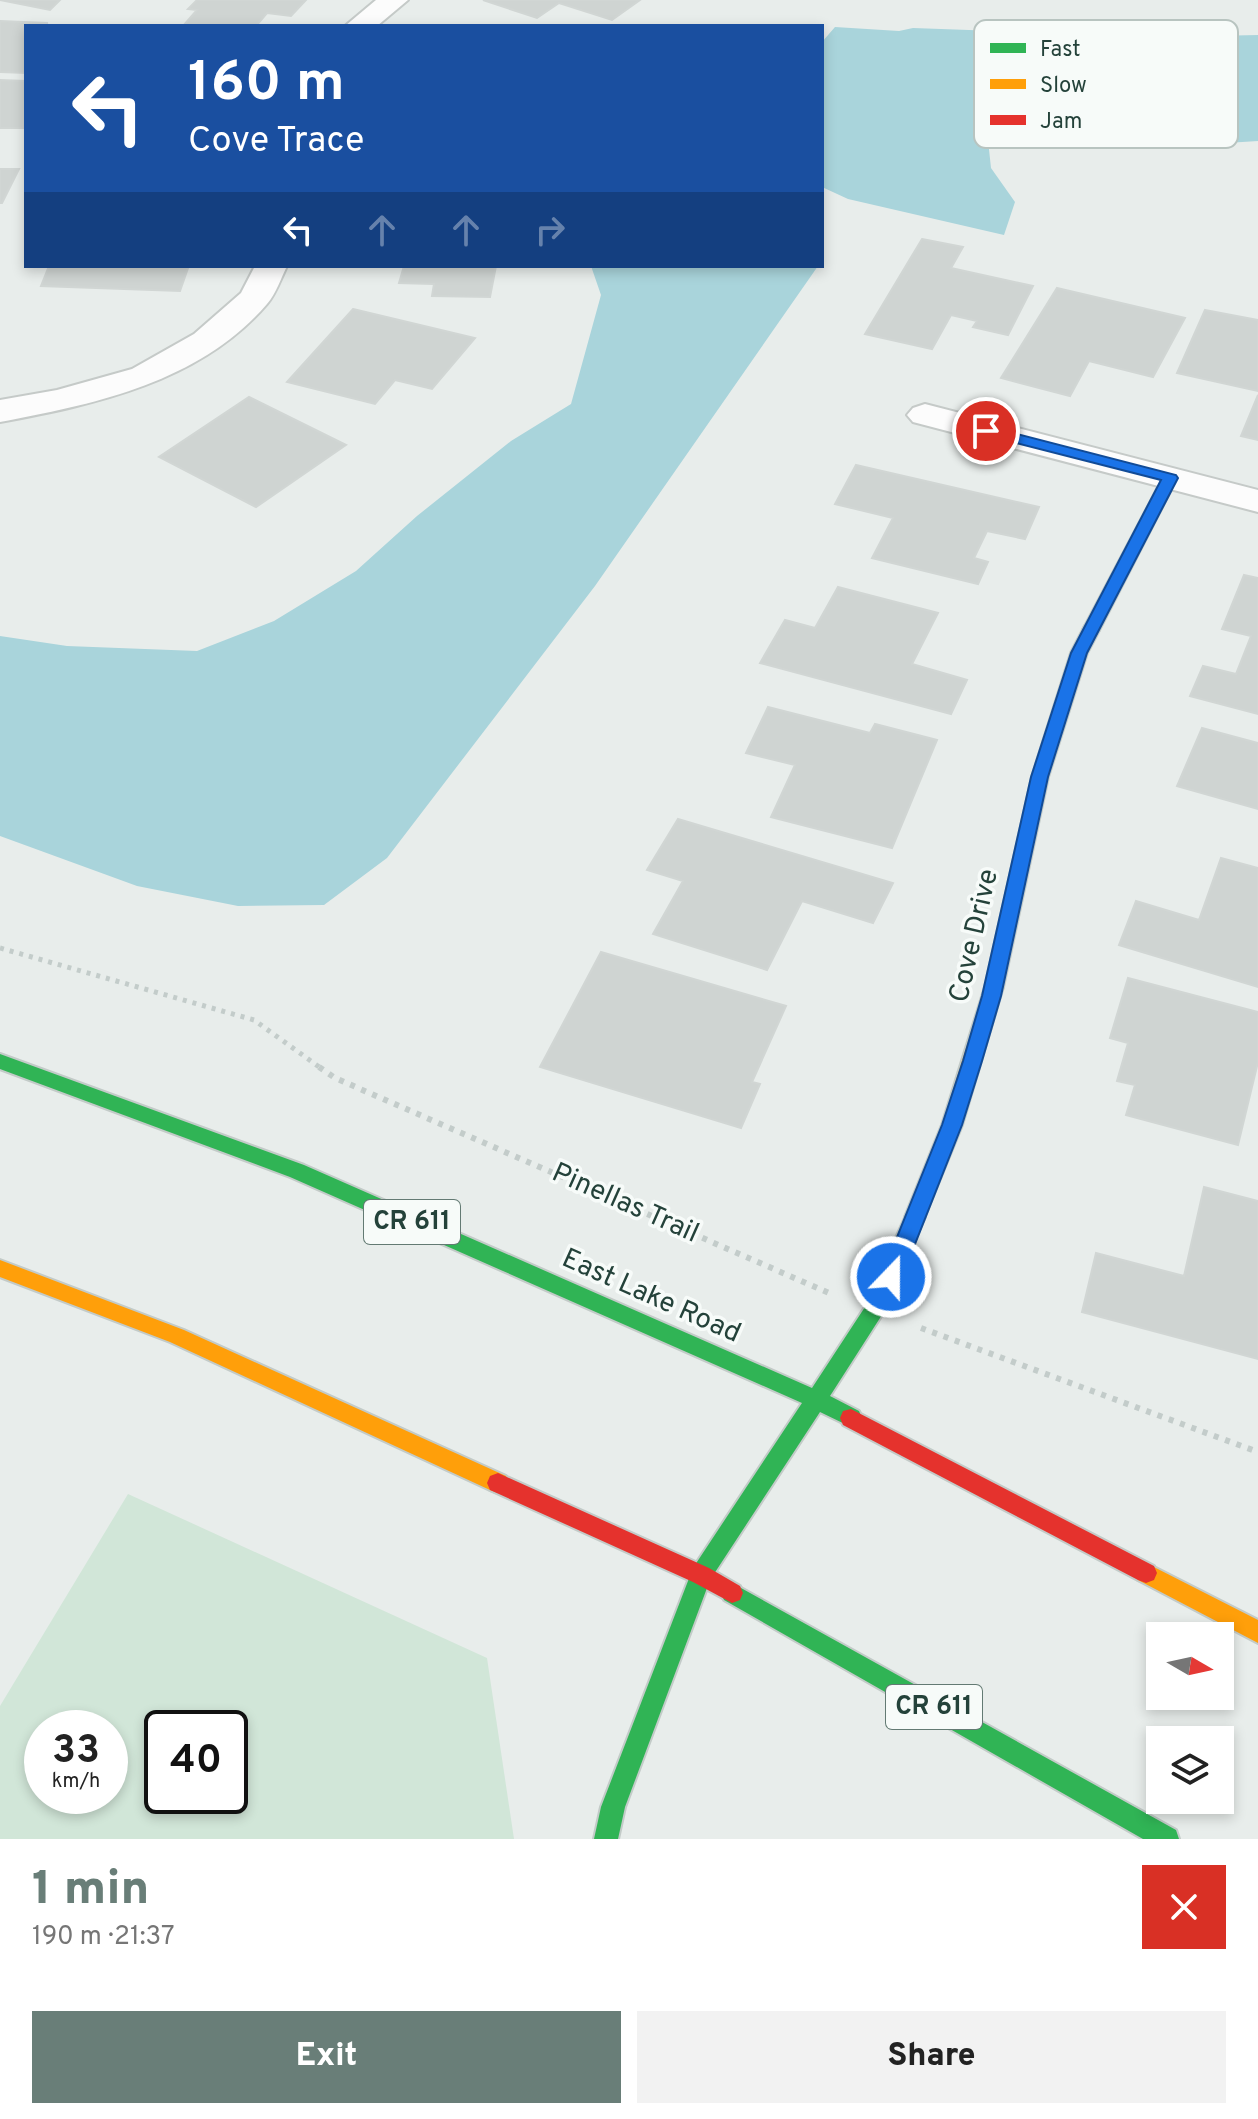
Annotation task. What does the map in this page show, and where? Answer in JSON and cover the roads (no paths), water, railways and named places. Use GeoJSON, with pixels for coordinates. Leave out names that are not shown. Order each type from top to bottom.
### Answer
{"type":"FeatureCollection","features":[{"type":"Feature","properties":{"kind":"main road","name":"Cove Drive"},"geometry":{"type":"LineString","coordinates":[[606,1839],[613,1807],[701,1575],[817,1400],[873,1312],[891,1277],[952,1125],[973,1061],[992,996],[1040,777],[1079,653],[1170,478]]}},
{"type":"Feature","properties":{"kind":"main road","name":"East Lake Road"},"geometry":{"type":"LineString","coordinates":[[0,1061],[297,1171],[817,1400],[1258,1632]]}},
{"type":"Feature","properties":{"kind":"main road","name":"CR 611"},"geometry":{"type":"LineString","coordinates":[[0,1268],[177,1336],[701,1575],[1167,1839]]}},
{"type":"Feature","properties":{"kind":"street"},"geometry":{"type":"LineString","coordinates":[[362,24],[394,0]]}},
{"type":"Feature","properties":{"kind":"street"},"geometry":{"type":"LineString","coordinates":[[0,411],[62,400],[144,376],[206,341],[255,298],[270,268]]}},
{"type":"Feature","properties":{"kind":"street"},"geometry":{"type":"LineString","coordinates":[[925,415],[1258,501]]}},
{"type":"Feature","properties":{"kind":"water"},"geometry":{"type":"Polygon","coordinates":[[[835,27],[899,31],[913,28],[974,30],[974,148],[989,148],[991,168],[1015,202],[1004,235],[848,199],[824,188],[824,40],[835,27]]]}},
{"type":"Feature","properties":{"kind":"water"},"geometry":{"type":"Polygon","coordinates":[[[1238,35],[1258,35],[1258,141],[1238,142],[1238,35]]]}},
{"type":"Feature","properties":{"kind":"water"},"geometry":{"type":"Polygon","coordinates":[[[592,268],[817,268],[595,586],[387,858],[324,905],[238,906],[137,886],[0,836],[0,636],[67,646],[197,651],[274,621],[356,571],[417,516],[511,441],[571,404],[601,295],[592,268]]]}}]}
